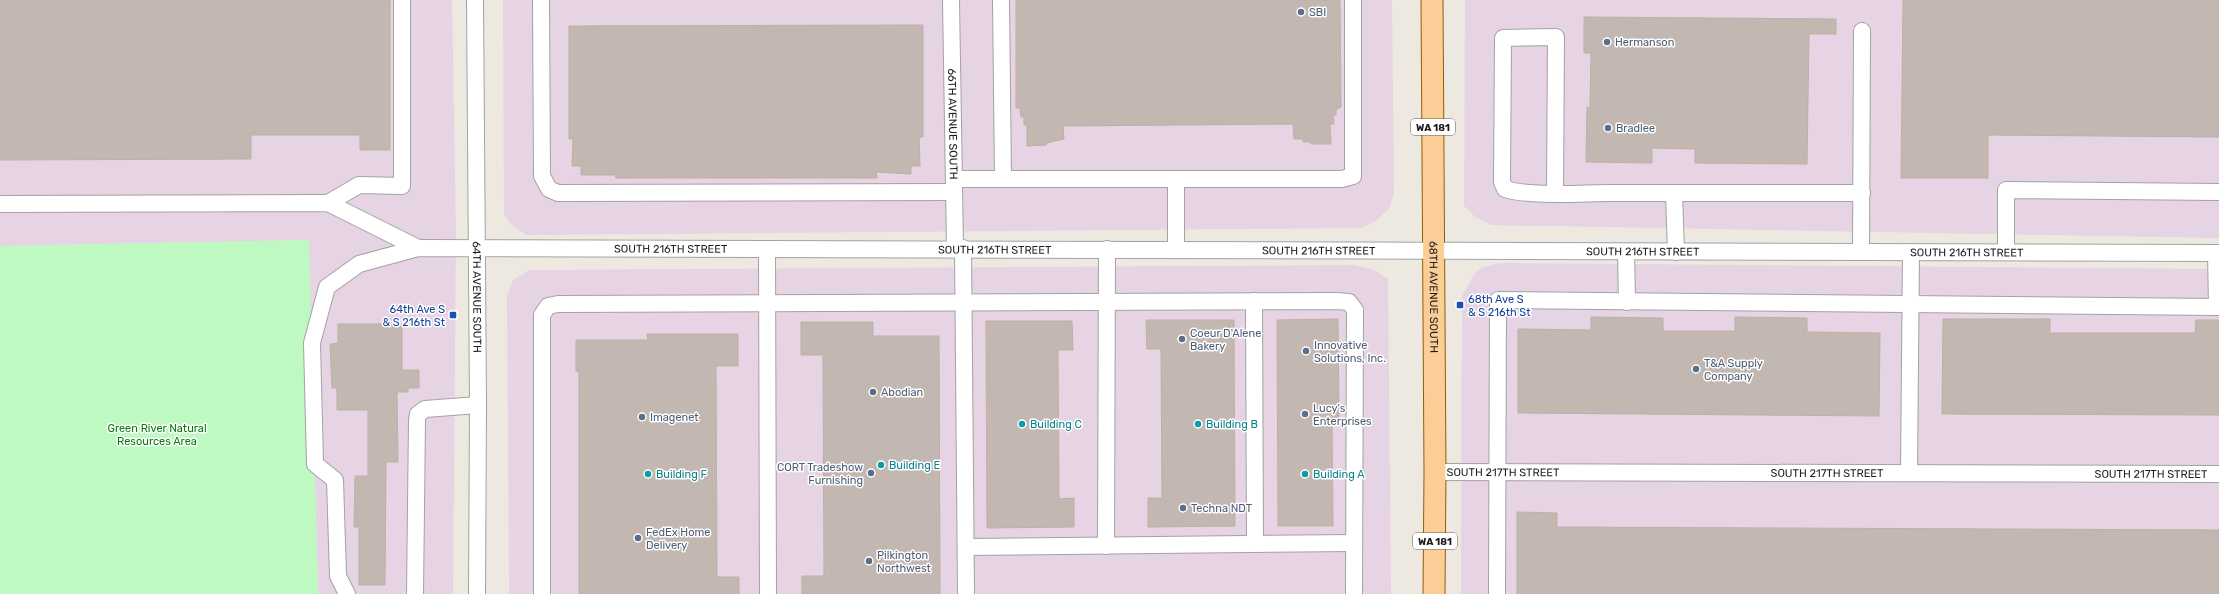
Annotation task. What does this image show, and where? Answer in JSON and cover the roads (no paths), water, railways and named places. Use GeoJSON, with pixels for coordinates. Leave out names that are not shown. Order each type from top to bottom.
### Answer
{"type":"FeatureCollection","features":[{"type":"Feature","properties":{"kind":"main road","name":"68TH AVENUE SOUTH"},"geometry":{"type":"LineString","coordinates":[[1432,0],[1435,472],[1434,594]]}},
{"type":"Feature","properties":{"kind":"street"},"geometry":{"type":"LineString","coordinates":[[328,203],[359,185],[402,186],[402,0]]}},
{"type":"Feature","properties":{"kind":"street","name":"64TH AVENUE SOUTH"},"geometry":{"type":"LineString","coordinates":[[475,0],[478,404],[477,594]]}},
{"type":"Feature","properties":{"kind":"street"},"geometry":{"type":"LineString","coordinates":[[541,0],[542,176],[549,189],[558,193],[954,186],[1003,179],[1342,179],[1353,176],[1353,0]]}},
{"type":"Feature","properties":{"kind":"street","name":"66TH AVENUE SOUTH"},"geometry":{"type":"LineString","coordinates":[[951,0],[954,186],[963,301],[966,594]]}},
{"type":"Feature","properties":{"kind":"street"},"geometry":{"type":"LineString","coordinates":[[1001,0],[1003,179]]}},
{"type":"Feature","properties":{"kind":"street"},"geometry":{"type":"LineString","coordinates":[[1861,252],[1862,31]]}},
{"type":"Feature","properties":{"kind":"street"},"geometry":{"type":"LineString","coordinates":[[1555,193],[1556,37],[1503,38],[1502,182],[1505,189],[1516,193],[1555,193],[1674,193],[1862,193]]}},
{"type":"Feature","properties":{"kind":"street"},"geometry":{"type":"LineString","coordinates":[[1176,179],[1176,250]]}},
{"type":"Feature","properties":{"kind":"street"},"geometry":{"type":"LineString","coordinates":[[2006,252],[2006,190],[2219,192]]}},
{"type":"Feature","properties":{"kind":"street"},"geometry":{"type":"LineString","coordinates":[[1674,193],[1676,252]]}},
{"type":"Feature","properties":{"kind":"street"},"geometry":{"type":"LineString","coordinates":[[0,204],[328,203],[418,248]]}},
{"type":"Feature","properties":{"kind":"street"},"geometry":{"type":"LineString","coordinates":[[346,594],[338,576],[335,480],[315,464],[312,343],[327,287],[359,264],[418,248]]}},
{"type":"Feature","properties":{"kind":"street","name":"SOUTH 216TH STREET"},"geometry":{"type":"LineString","coordinates":[[418,248],[959,248],[1434,252],[2218,253]]}},
{"type":"Feature","properties":{"kind":"street"},"geometry":{"type":"LineString","coordinates":[[767,249],[768,594]]}},
{"type":"Feature","properties":{"kind":"street"},"geometry":{"type":"LineString","coordinates":[[1106,546],[1107,250]]}},
{"type":"Feature","properties":{"kind":"street"},"geometry":{"type":"LineString","coordinates":[[1626,252],[1627,302]]}},
{"type":"Feature","properties":{"kind":"street"},"geometry":{"type":"LineString","coordinates":[[1909,473],[1911,252]]}},
{"type":"Feature","properties":{"kind":"street"},"geometry":{"type":"LineString","coordinates":[[1497,594],[1499,472],[1498,300],[2218,307],[2218,253]]}},
{"type":"Feature","properties":{"kind":"street"},"geometry":{"type":"LineString","coordinates":[[542,594],[542,315],[548,306],[558,304],[1337,300],[1349,302],[1355,310],[1354,594]]}},
{"type":"Feature","properties":{"kind":"street"},"geometry":{"type":"LineString","coordinates":[[1254,301],[1256,544]]}},
{"type":"Feature","properties":{"kind":"street"},"geometry":{"type":"LineString","coordinates":[[415,594],[416,420],[418,414],[425,409],[478,404]]}},
{"type":"Feature","properties":{"kind":"street","name":"SOUTH 217TH STREET"},"geometry":{"type":"LineString","coordinates":[[1435,472],[2219,474]]}},
{"type":"Feature","properties":{"kind":"street"},"geometry":{"type":"LineString","coordinates":[[966,547],[1354,543]]}},
{"type":"Feature","properties":{"kind":"place","name":"SBI"},"geometry":{"type":"Point","coordinates":[1301,12]}},
{"type":"Feature","properties":{"kind":"place","name":"Hermanson"},"geometry":{"type":"Point","coordinates":[1607,42]}},
{"type":"Feature","properties":{"kind":"place","name":"Bradlee"},"geometry":{"type":"Point","coordinates":[1608,128]}},
{"type":"Feature","properties":{"kind":"place","name":"68th Ave S & S 216th St"},"geometry":{"type":"Point","coordinates":[1460,305]}},
{"type":"Feature","properties":{"kind":"place","name":"64th Ave S & S 216th St"},"geometry":{"type":"Point","coordinates":[453,315]}},
{"type":"Feature","properties":{"kind":"place","name":"Coeur D'Alene Bakery"},"geometry":{"type":"Point","coordinates":[1182,339]}},
{"type":"Feature","properties":{"kind":"place","name":"Innovative Solutions, Inc."},"geometry":{"type":"Point","coordinates":[1306,351]}},
{"type":"Feature","properties":{"kind":"place","name":"T&A Supply Company"},"geometry":{"type":"Point","coordinates":[1696,369]}},
{"type":"Feature","properties":{"kind":"place","name":"Abodian"},"geometry":{"type":"Point","coordinates":[873,392]}},
{"type":"Feature","properties":{"kind":"place","name":"Lucy's Enterprises"},"geometry":{"type":"Point","coordinates":[1305,414]}},
{"type":"Feature","properties":{"kind":"place","name":"Imagenet"},"geometry":{"type":"Point","coordinates":[642,417]}},
{"type":"Feature","properties":{"kind":"place","name":"Building C"},"geometry":{"type":"Point","coordinates":[1022,424]}},
{"type":"Feature","properties":{"kind":"place","name":"Building B"},"geometry":{"type":"Point","coordinates":[1198,424]}},
{"type":"Feature","properties":{"kind":"place","name":"Building E"},"geometry":{"type":"Point","coordinates":[881,465]}},
{"type":"Feature","properties":{"kind":"place","name":"CORT Tradeshow Furnishing"},"geometry":{"type":"Point","coordinates":[871,473]}},
{"type":"Feature","properties":{"kind":"place","name":"Building F"},"geometry":{"type":"Point","coordinates":[648,474]}},
{"type":"Feature","properties":{"kind":"place","name":"Building A"},"geometry":{"type":"Point","coordinates":[1305,474]}},
{"type":"Feature","properties":{"kind":"place","name":"Techna NDT"},"geometry":{"type":"Point","coordinates":[1183,508]}},
{"type":"Feature","properties":{"kind":"place","name":"FedEx Home Delivery"},"geometry":{"type":"Point","coordinates":[638,538]}},
{"type":"Feature","properties":{"kind":"place","name":"Pilkington Northwest"},"geometry":{"type":"Point","coordinates":[869,561]}},
{"type":"Feature","properties":{"kind":"park label","name":"Green River Natural Resources Area"},"geometry":{"type":"Point","coordinates":[157,434]}}]}
